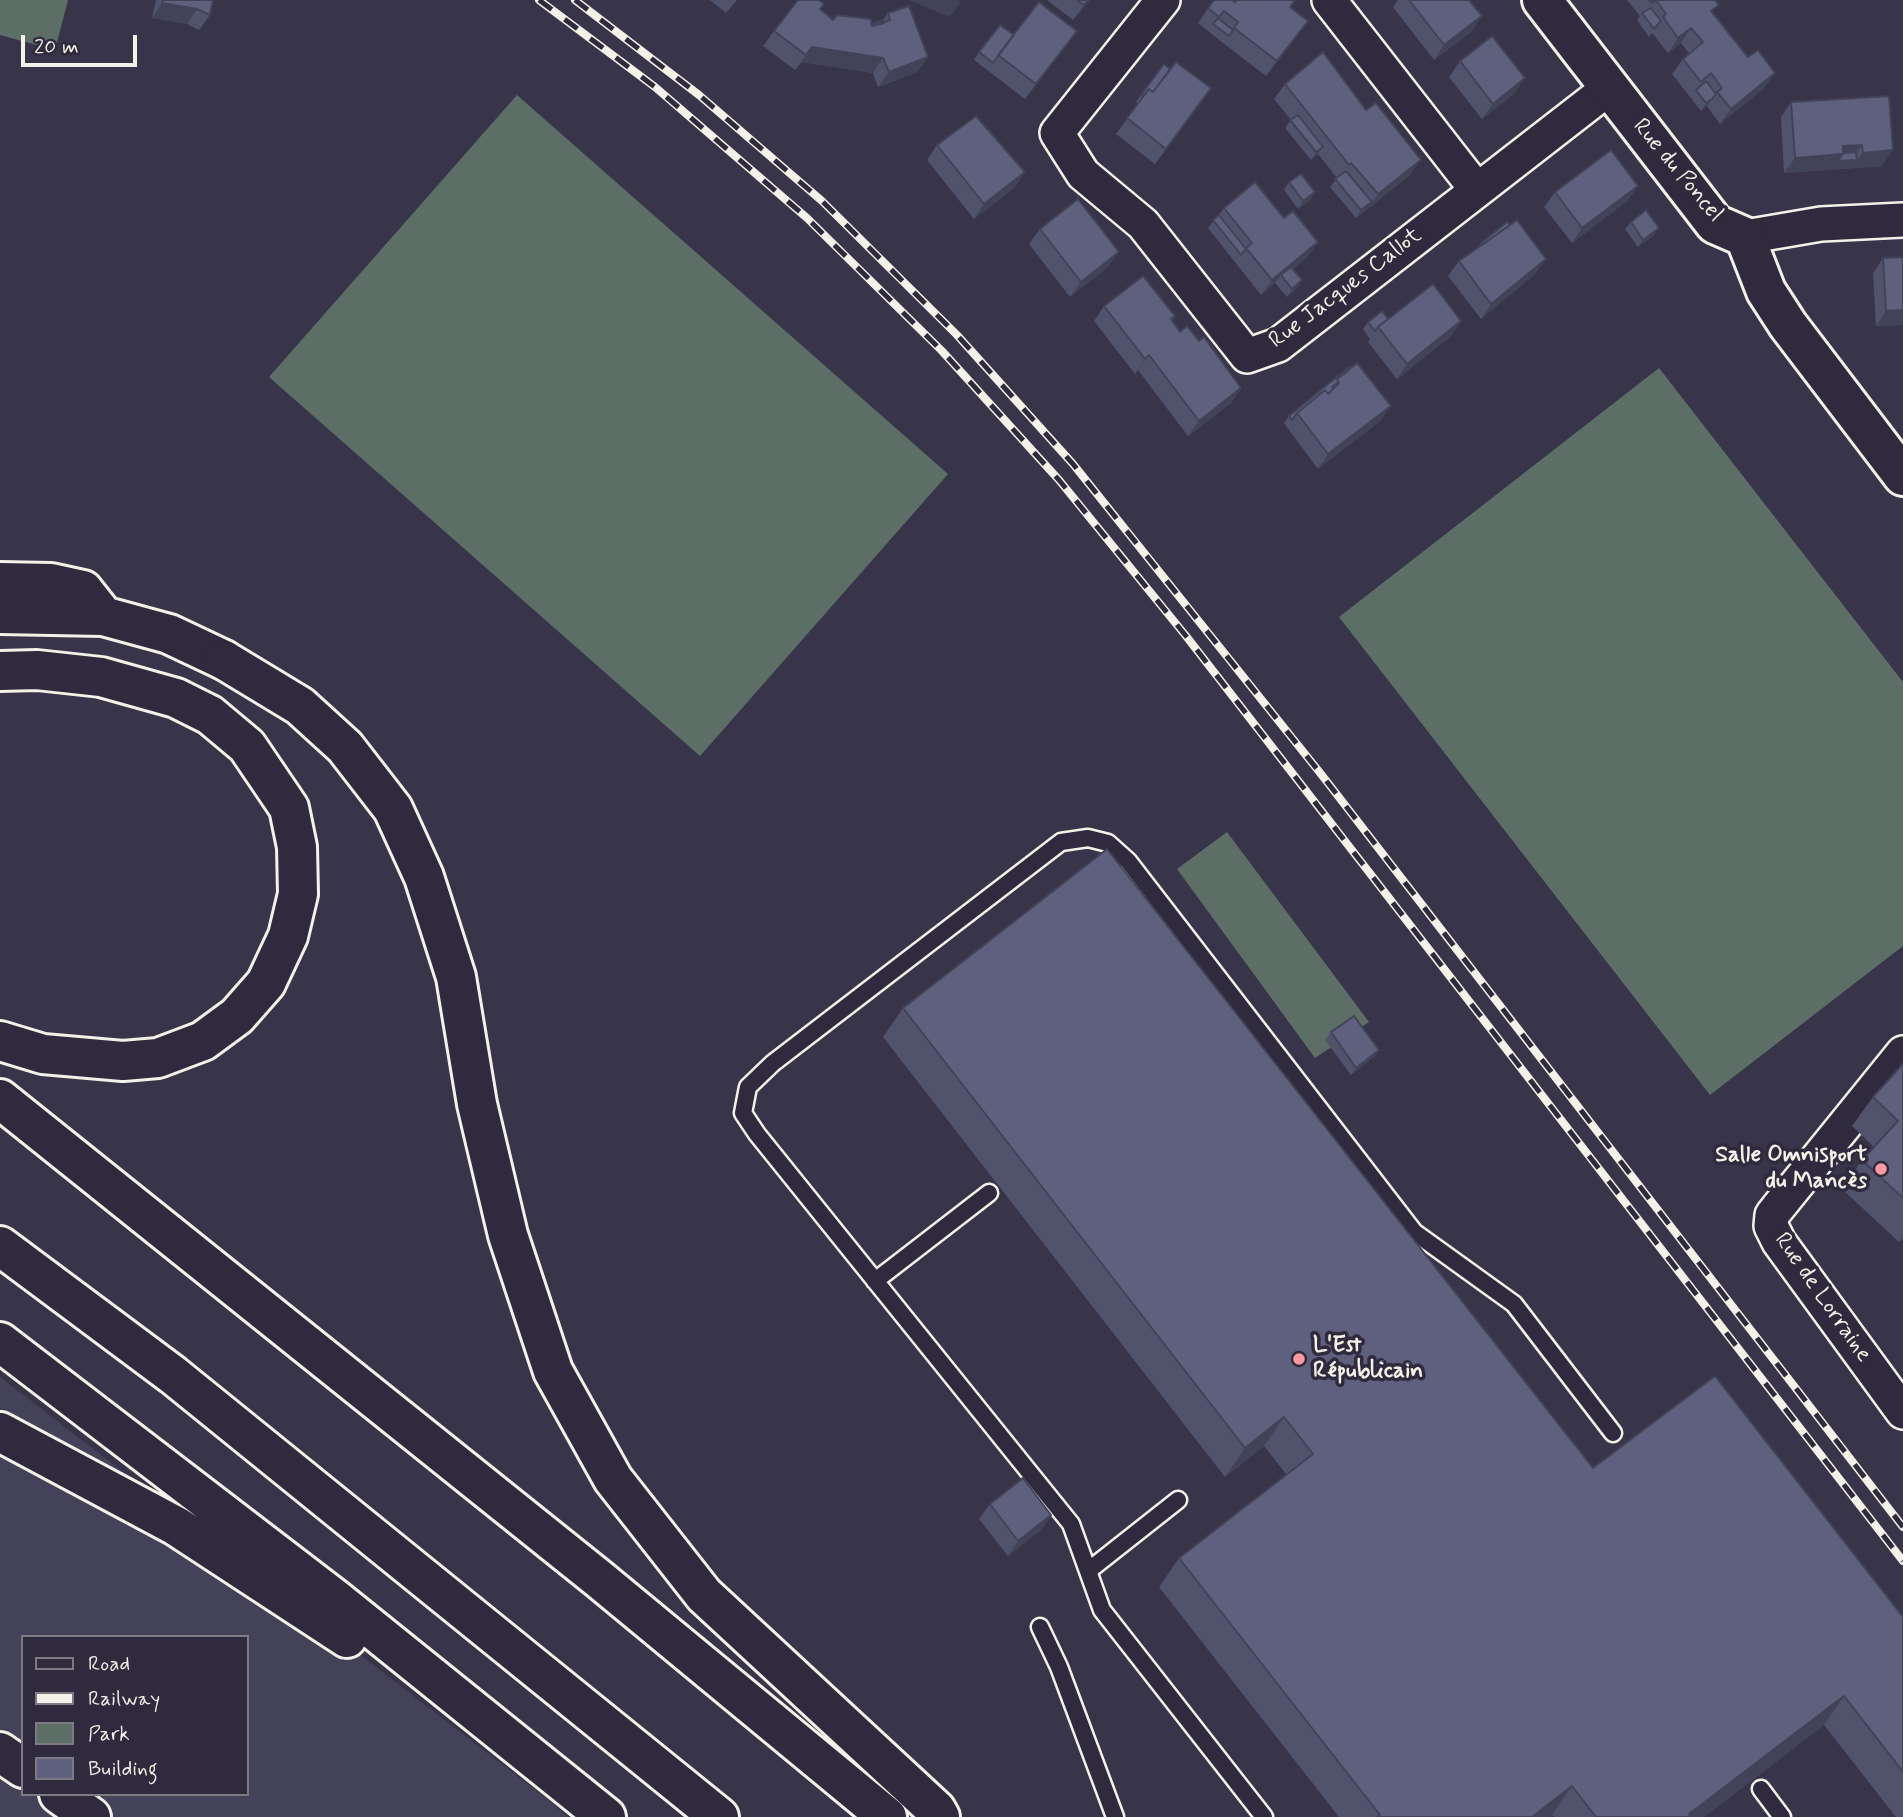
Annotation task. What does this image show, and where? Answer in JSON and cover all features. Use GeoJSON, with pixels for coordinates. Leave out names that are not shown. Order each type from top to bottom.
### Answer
{"type":"FeatureCollection","features":[{"type":"Feature","properties":{"kind":"main road","name":"Rue du Poncel"},"geometry":{"type":"LineString","coordinates":[[1542,0],[1715,224],[1745,237],[1766,291],[1788,325],[1903,477]]}},
{"type":"Feature","properties":{"kind":"main road"},"geometry":{"type":"LineString","coordinates":[[0,582],[51,583],[83,590],[103,616]]}},
{"type":"Feature","properties":{"kind":"main road"},"geometry":{"type":"LineString","coordinates":[[0,614],[103,616],[169,634],[224,660],[300,706],[345,747],[393,809],[424,877],[456,977],[477,1104],[517,1260],[554,1371],[613,1479],[704,1595],[936,1810],[940,1817]]}},
{"type":"Feature","properties":{"kind":"main road"},"geometry":{"type":"LineString","coordinates":[[0,671],[47,671],[101,677],[176,698],[210,715],[247,746],[289,808],[297,847],[298,894],[288,936],[266,983],[237,1016],[202,1041],[158,1058],[123,1061],[43,1054],[0,1041]]}},
{"type":"Feature","properties":{"kind":"main road"},"geometry":{"type":"LineString","coordinates":[[0,1099],[599,1578],[887,1817]]}},
{"type":"Feature","properties":{"kind":"main road"},"geometry":{"type":"LineString","coordinates":[[0,1246],[173,1374],[719,1817]]}},
{"type":"Feature","properties":{"kind":"main road"},"geometry":{"type":"LineString","coordinates":[[0,1342],[334,1598],[597,1810]]}},
{"type":"Feature","properties":{"kind":"main road"},"geometry":{"type":"LineString","coordinates":[[0,1432],[176,1525],[332,1628],[597,1810]]}},
{"type":"Feature","properties":{"kind":"main road"},"geometry":{"type":"LineString","coordinates":[[0,1752],[21,1767]]}},
{"type":"Feature","properties":{"kind":"main road"},"geometry":{"type":"LineString","coordinates":[[63,1796],[91,1817]]}},
{"type":"Feature","properties":{"kind":"street","name":"Rue Jacques Callot"},"geometry":{"type":"LineString","coordinates":[[1163,0],[1057,133],[1083,174],[1143,224],[1247,356],[1278,345],[1609,88]]}},
{"type":"Feature","properties":{"kind":"street"},"geometry":{"type":"LineString","coordinates":[[1329,0],[1477,190]]}},
{"type":"Feature","properties":{"kind":"street"},"geometry":{"type":"LineString","coordinates":[[1745,237],[1821,224],[1903,220]]}},
{"type":"Feature","properties":{"kind":"street","name":"Rue de Lorraine"},"geometry":{"type":"LineString","coordinates":[[1903,1053],[1772,1215],[1771,1226],[1779,1242],[1903,1412]]}},
{"type":"Feature","properties":{"kind":"lane"},"geometry":{"type":"LineString","coordinates":[[1264,1817],[1102,1610],[1071,1524],[743,1113],[748,1087],[773,1063],[1061,842],[1088,838],[1108,843],[1128,861],[1414,1232],[1514,1304],[1613,1433]]}},
{"type":"Feature","properties":{"kind":"lane"},"geometry":{"type":"LineString","coordinates":[[875,1281],[989,1193]]}},
{"type":"Feature","properties":{"kind":"lane"},"geometry":{"type":"LineString","coordinates":[[1088,1571],[1178,1500]]}},
{"type":"Feature","properties":{"kind":"lane"},"geometry":{"type":"LineString","coordinates":[[1040,1627],[1059,1667],[1115,1817]]}},
{"type":"Feature","properties":{"kind":"lane"},"geometry":{"type":"LineString","coordinates":[[1761,1789],[1782,1817]]}},
{"type":"Feature","properties":{"kind":"shaded area"},"geometry":{"type":"Polygon","coordinates":[[[0,1377],[547,1799],[568,1817],[0,1817],[0,1377]]]}},
{"type":"Feature","properties":{"kind":"green space"},"geometry":{"type":"Polygon","coordinates":[[[0,0],[68,0],[55,50],[0,35],[0,0]]]}},
{"type":"Feature","properties":{"kind":"green space"},"geometry":{"type":"Polygon","coordinates":[[[517,95],[948,474],[700,756],[269,377],[517,95]]]}},
{"type":"Feature","properties":{"kind":"green space"},"geometry":{"type":"Polygon","coordinates":[[[1659,368],[1903,682],[1903,946],[1710,1095],[1339,617],[1659,368]]]}},
{"type":"Feature","properties":{"kind":"green space"},"geometry":{"type":"Polygon","coordinates":[[[1227,832],[1369,1022],[1315,1058],[1177,869],[1227,832]]]}},
{"type":"Feature","properties":{"kind":"building"},"geometry":{"type":"Polygon","coordinates":[[[163,0],[213,0],[210,15],[197,9],[162,3],[163,0]]]}},
{"type":"Feature","properties":{"kind":"building"},"geometry":{"type":"Polygon","coordinates":[[[798,0],[819,0],[824,4],[820,9],[833,20],[837,15],[871,19],[872,26],[890,20],[888,13],[909,6],[928,57],[889,72],[883,58],[812,47],[806,55],[774,31],[798,0]]]}},
{"type":"Feature","properties":{"kind":"building"},"geometry":{"type":"Polygon","coordinates":[[[1214,0],[1295,0],[1290,7],[1308,21],[1277,61],[1234,28],[1238,22],[1224,11],[1219,17],[1208,8],[1214,0]]]}},
{"type":"Feature","properties":{"kind":"building"},"geometry":{"type":"Polygon","coordinates":[[[1409,0],[1469,0],[1482,16],[1444,45],[1409,0]]]}},
{"type":"Feature","properties":{"kind":"building"},"geometry":{"type":"Polygon","coordinates":[[[1656,0],[1715,0],[1719,5],[1711,11],[1748,57],[1758,50],[1775,73],[1731,109],[1717,92],[1722,88],[1711,73],[1701,82],[1683,59],[1703,42],[1691,28],[1678,38],[1663,17],[1666,14],[1656,0]]]}},
{"type":"Feature","properties":{"kind":"building"},"geometry":{"type":"Polygon","coordinates":[[[1039,2],[1077,31],[1036,84],[998,55],[1039,2]]]}},
{"type":"Feature","properties":{"kind":"building"},"geometry":{"type":"Polygon","coordinates":[[[1651,8],[1661,21],[1654,29],[1642,13],[1651,8]]]}},
{"type":"Feature","properties":{"kind":"building"},"geometry":{"type":"Polygon","coordinates":[[[1218,18],[1233,30],[1229,36],[1213,24],[1218,18]]]}},
{"type":"Feature","properties":{"kind":"building"},"geometry":{"type":"Polygon","coordinates":[[[1000,25],[1014,35],[993,63],[979,52],[1000,25]]]}},
{"type":"Feature","properties":{"kind":"building"},"geometry":{"type":"Polygon","coordinates":[[[1492,36],[1525,78],[1493,104],[1460,61],[1492,36]]]}},
{"type":"Feature","properties":{"kind":"building"},"geometry":{"type":"Polygon","coordinates":[[[1323,52],[1366,110],[1376,103],[1421,160],[1378,194],[1351,163],[1349,165],[1285,84],[1323,52]]]}},
{"type":"Feature","properties":{"kind":"building"},"geometry":{"type":"Polygon","coordinates":[[[1176,62],[1211,88],[1166,149],[1127,118],[1149,89],[1153,92],[1176,62]]]}},
{"type":"Feature","properties":{"kind":"building"},"geometry":{"type":"Polygon","coordinates":[[[1164,64],[1170,69],[1153,92],[1149,89],[1141,95],[1164,64]]]}},
{"type":"Feature","properties":{"kind":"building"},"geometry":{"type":"Polygon","coordinates":[[[1706,81],[1716,94],[1706,103],[1696,90],[1706,81]]]}},
{"type":"Feature","properties":{"kind":"building"},"geometry":{"type":"Polygon","coordinates":[[[1889,96],[1893,150],[1863,153],[1862,145],[1843,146],[1843,154],[1795,158],[1791,102],[1889,96]]]}},
{"type":"Feature","properties":{"kind":"building"},"geometry":{"type":"Polygon","coordinates":[[[1298,115],[1323,147],[1316,152],[1290,120],[1298,115]]]}},
{"type":"Feature","properties":{"kind":"building"},"geometry":{"type":"Polygon","coordinates":[[[976,116],[1025,172],[984,204],[937,145],[976,116]]]}},
{"type":"Feature","properties":{"kind":"building"},"geometry":{"type":"Polygon","coordinates":[[[1611,150],[1638,186],[1582,228],[1555,192],[1611,150]]]}},
{"type":"Feature","properties":{"kind":"building"},"geometry":{"type":"Polygon","coordinates":[[[1856,152],[1857,160],[1838,161],[1843,153],[1856,152]]]}},
{"type":"Feature","properties":{"kind":"building"},"geometry":{"type":"Polygon","coordinates":[[[1346,171],[1372,202],[1361,210],[1335,179],[1346,171]]]}},
{"type":"Feature","properties":{"kind":"building"},"geometry":{"type":"Polygon","coordinates":[[[1301,174],[1315,192],[1303,201],[1289,182],[1301,174]]]}},
{"type":"Feature","properties":{"kind":"building"},"geometry":{"type":"Polygon","coordinates":[[[1255,182],[1284,218],[1293,211],[1318,242],[1272,280],[1246,248],[1252,243],[1224,208],[1255,182]]]}},
{"type":"Feature","properties":{"kind":"building"},"geometry":{"type":"Polygon","coordinates":[[[1078,199],[1119,252],[1081,282],[1040,229],[1078,199]]]}},
{"type":"Feature","properties":{"kind":"building"},"geometry":{"type":"Polygon","coordinates":[[[1646,210],[1659,228],[1643,240],[1631,222],[1646,210]]]}},
{"type":"Feature","properties":{"kind":"building"},"geometry":{"type":"Polygon","coordinates":[[[1219,215],[1246,249],[1241,255],[1213,220],[1219,215]]]}},
{"type":"Feature","properties":{"kind":"building"},"geometry":{"type":"Polygon","coordinates":[[[1517,220],[1546,259],[1491,304],[1459,261],[1517,220]]]}},
{"type":"Feature","properties":{"kind":"building"},"geometry":{"type":"Polygon","coordinates":[[[1507,222],[1510,225],[1482,245],[1481,243],[1507,222]]]}},
{"type":"Feature","properties":{"kind":"building"},"geometry":{"type":"Polygon","coordinates":[[[1903,257],[1903,310],[1886,311],[1883,258],[1903,257]]]}},
{"type":"Feature","properties":{"kind":"building"},"geometry":{"type":"Polygon","coordinates":[[[1291,267],[1302,280],[1292,289],[1281,275],[1291,267]]]}},
{"type":"Feature","properties":{"kind":"building"},"geometry":{"type":"Polygon","coordinates":[[[1143,276],[1175,316],[1171,319],[1180,332],[1187,326],[1199,341],[1204,337],[1241,388],[1199,421],[1149,355],[1145,359],[1104,306],[1143,276]]]}},
{"type":"Feature","properties":{"kind":"building"},"geometry":{"type":"Polygon","coordinates":[[[1433,284],[1461,321],[1407,364],[1378,327],[1433,284]]]}},
{"type":"Feature","properties":{"kind":"building"},"geometry":{"type":"Polygon","coordinates":[[[1382,311],[1388,319],[1375,331],[1368,322],[1382,311]]]}},
{"type":"Feature","properties":{"kind":"building"},"geometry":{"type":"Polygon","coordinates":[[[1357,363],[1391,406],[1328,454],[1297,413],[1325,390],[1328,394],[1339,383],[1337,379],[1357,363]]]}},
{"type":"Feature","properties":{"kind":"building"},"geometry":{"type":"Polygon","coordinates":[[[1349,367],[1350,369],[1337,379],[1338,382],[1328,394],[1325,390],[1292,420],[1289,416],[1349,367]]]}},
{"type":"Feature","properties":{"kind":"building","name":"L'Est Républicain"},"geometry":{"type":"Polygon","coordinates":[[[1107,849],[1593,1468],[1715,1376],[1903,1617],[1903,1772],[1844,1696],[1689,1814],[1691,1817],[1596,1817],[1572,1786],[1532,1817],[1377,1817],[1380,1815],[1179,1558],[1313,1454],[1284,1417],[1245,1448],[903,1008],[1107,849]]]}},
{"type":"Feature","properties":{"kind":"building"},"geometry":{"type":"Polygon","coordinates":[[[1354,1016],[1379,1050],[1356,1068],[1331,1032],[1354,1016]]]}},
{"type":"Feature","properties":{"kind":"building"},"geometry":{"type":"Polygon","coordinates":[[[1903,1064],[1903,1198],[1862,1160],[1898,1121],[1873,1097],[1903,1064]]]}},
{"type":"Feature","properties":{"kind":"building"},"geometry":{"type":"Polygon","coordinates":[[[1023,1478],[1051,1515],[1018,1541],[990,1504],[1023,1478]]]}},
{"type":"Feature","properties":{"kind":"railway"},"geometry":{"type":"LineString","coordinates":[[539,0],[655,87],[807,218],[942,351],[1059,480],[1186,636],[1903,1561]]}},
{"type":"Feature","properties":{"kind":"railway"},"geometry":{"type":"LineString","coordinates":[[575,0],[699,95],[822,201],[957,335],[1073,464],[1321,774],[1903,1527]]}},
{"type":"Feature","properties":{"kind":"place","name":"Salle Omnisport du Mancès"},"geometry":{"type":"Point","coordinates":[1881,1169]}},
{"type":"Feature","properties":{"kind":"place","name":"L'Est Républicain"},"geometry":{"type":"Point","coordinates":[1299,1359]}}]}
